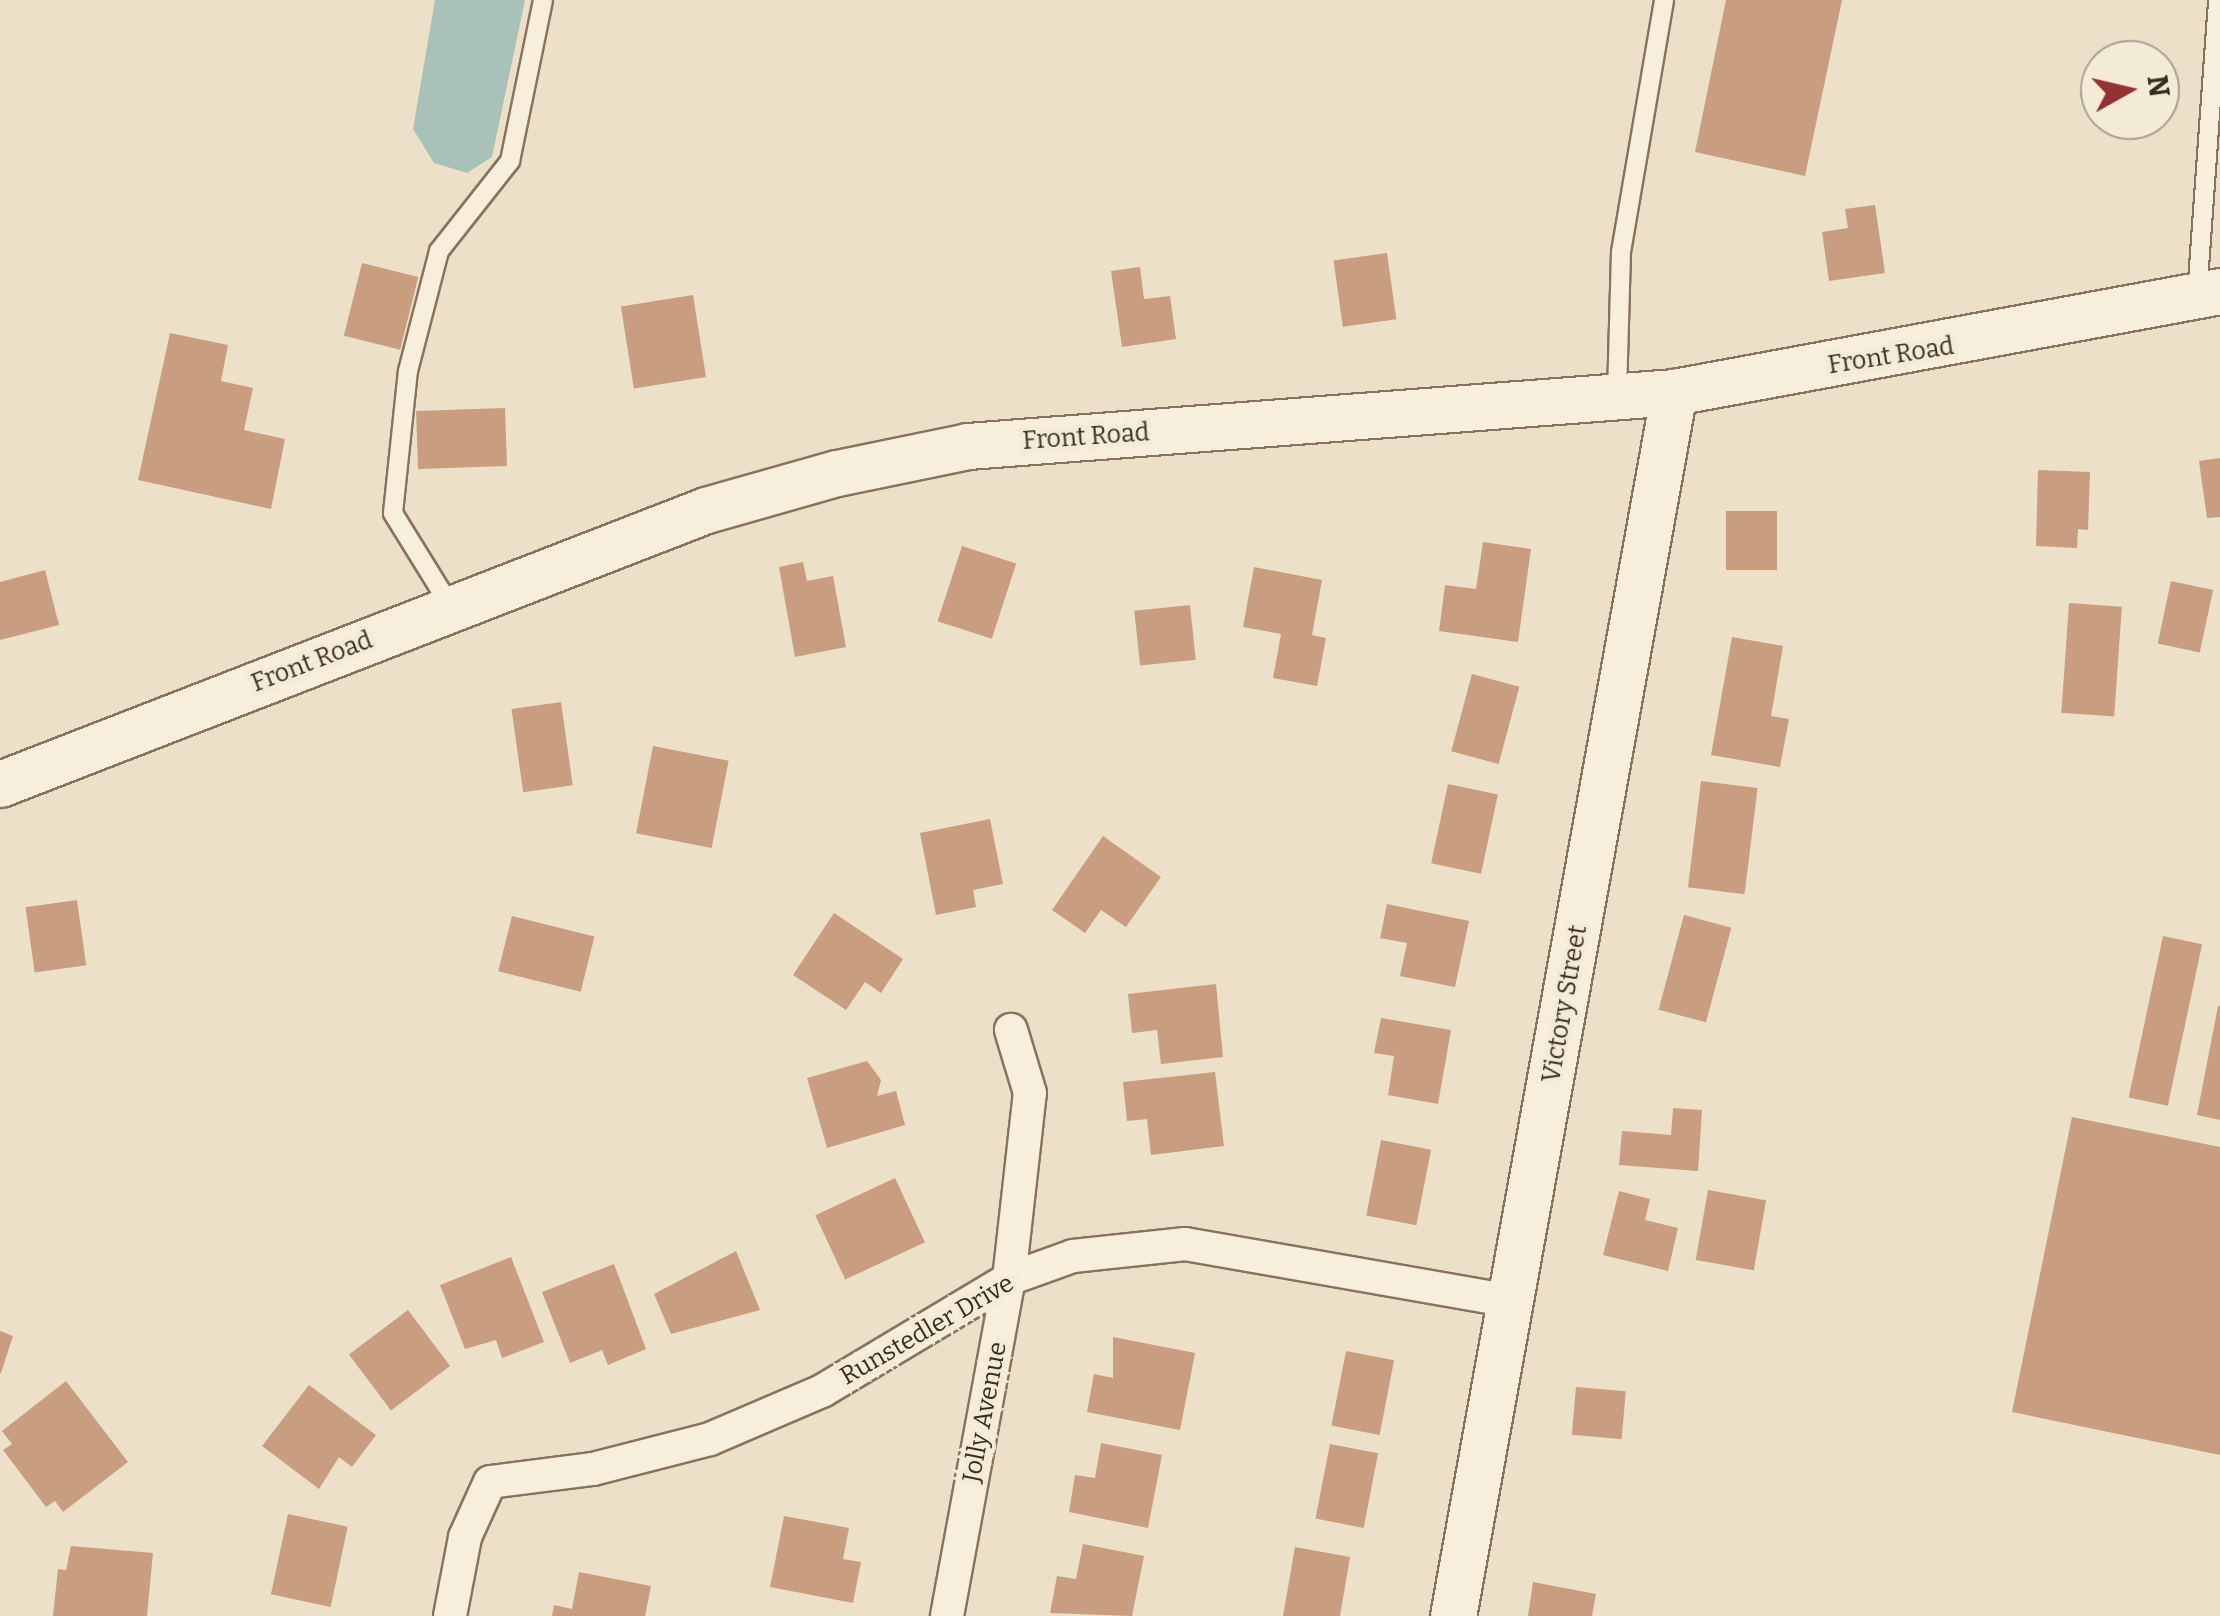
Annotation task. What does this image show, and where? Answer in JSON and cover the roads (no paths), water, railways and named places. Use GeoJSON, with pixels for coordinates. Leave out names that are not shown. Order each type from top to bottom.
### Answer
{"type":"FeatureCollection","features":[{"type":"Feature","properties":{"kind":"main road","name":"Front Road"},"geometry":{"type":"LineString","coordinates":[[0,784],[706,510],[968,446],[1674,392],[2209,294]]}},
{"type":"Feature","properties":{"kind":"main road","name":"Victory Street"},"geometry":{"type":"LineString","coordinates":[[1453,1616],[1674,392]]}},
{"type":"Feature","properties":{"kind":"street","name":"Jolly Avenue"},"geometry":{"type":"LineString","coordinates":[[946,1616],[1009,1279],[1030,1092],[1011,1030]]}},
{"type":"Feature","properties":{"kind":"street","name":"Runstedler Drive"},"geometry":{"type":"LineString","coordinates":[[450,1616],[465,1538],[490,1482],[593,1470],[710,1439],[822,1392],[1009,1279],[1125,1244],[1185,1244],[1512,1300]]}},
{"type":"Feature","properties":{"kind":"lane"},"geometry":{"type":"LineString","coordinates":[[452,607],[393,512],[408,371],[439,250],[510,161],[543,0]]}},
{"type":"Feature","properties":{"kind":"lane"},"geometry":{"type":"LineString","coordinates":[[1618,396],[1620,252],[1664,0]]}},
{"type":"Feature","properties":{"kind":"lane"},"geometry":{"type":"LineString","coordinates":[[2209,294],[2218,0]]}},
{"type":"Feature","properties":{"kind":"water"},"geometry":{"type":"Polygon","coordinates":[[[435,0],[525,0],[492,157],[467,173],[434,163],[413,129],[435,0]]]}}]}
